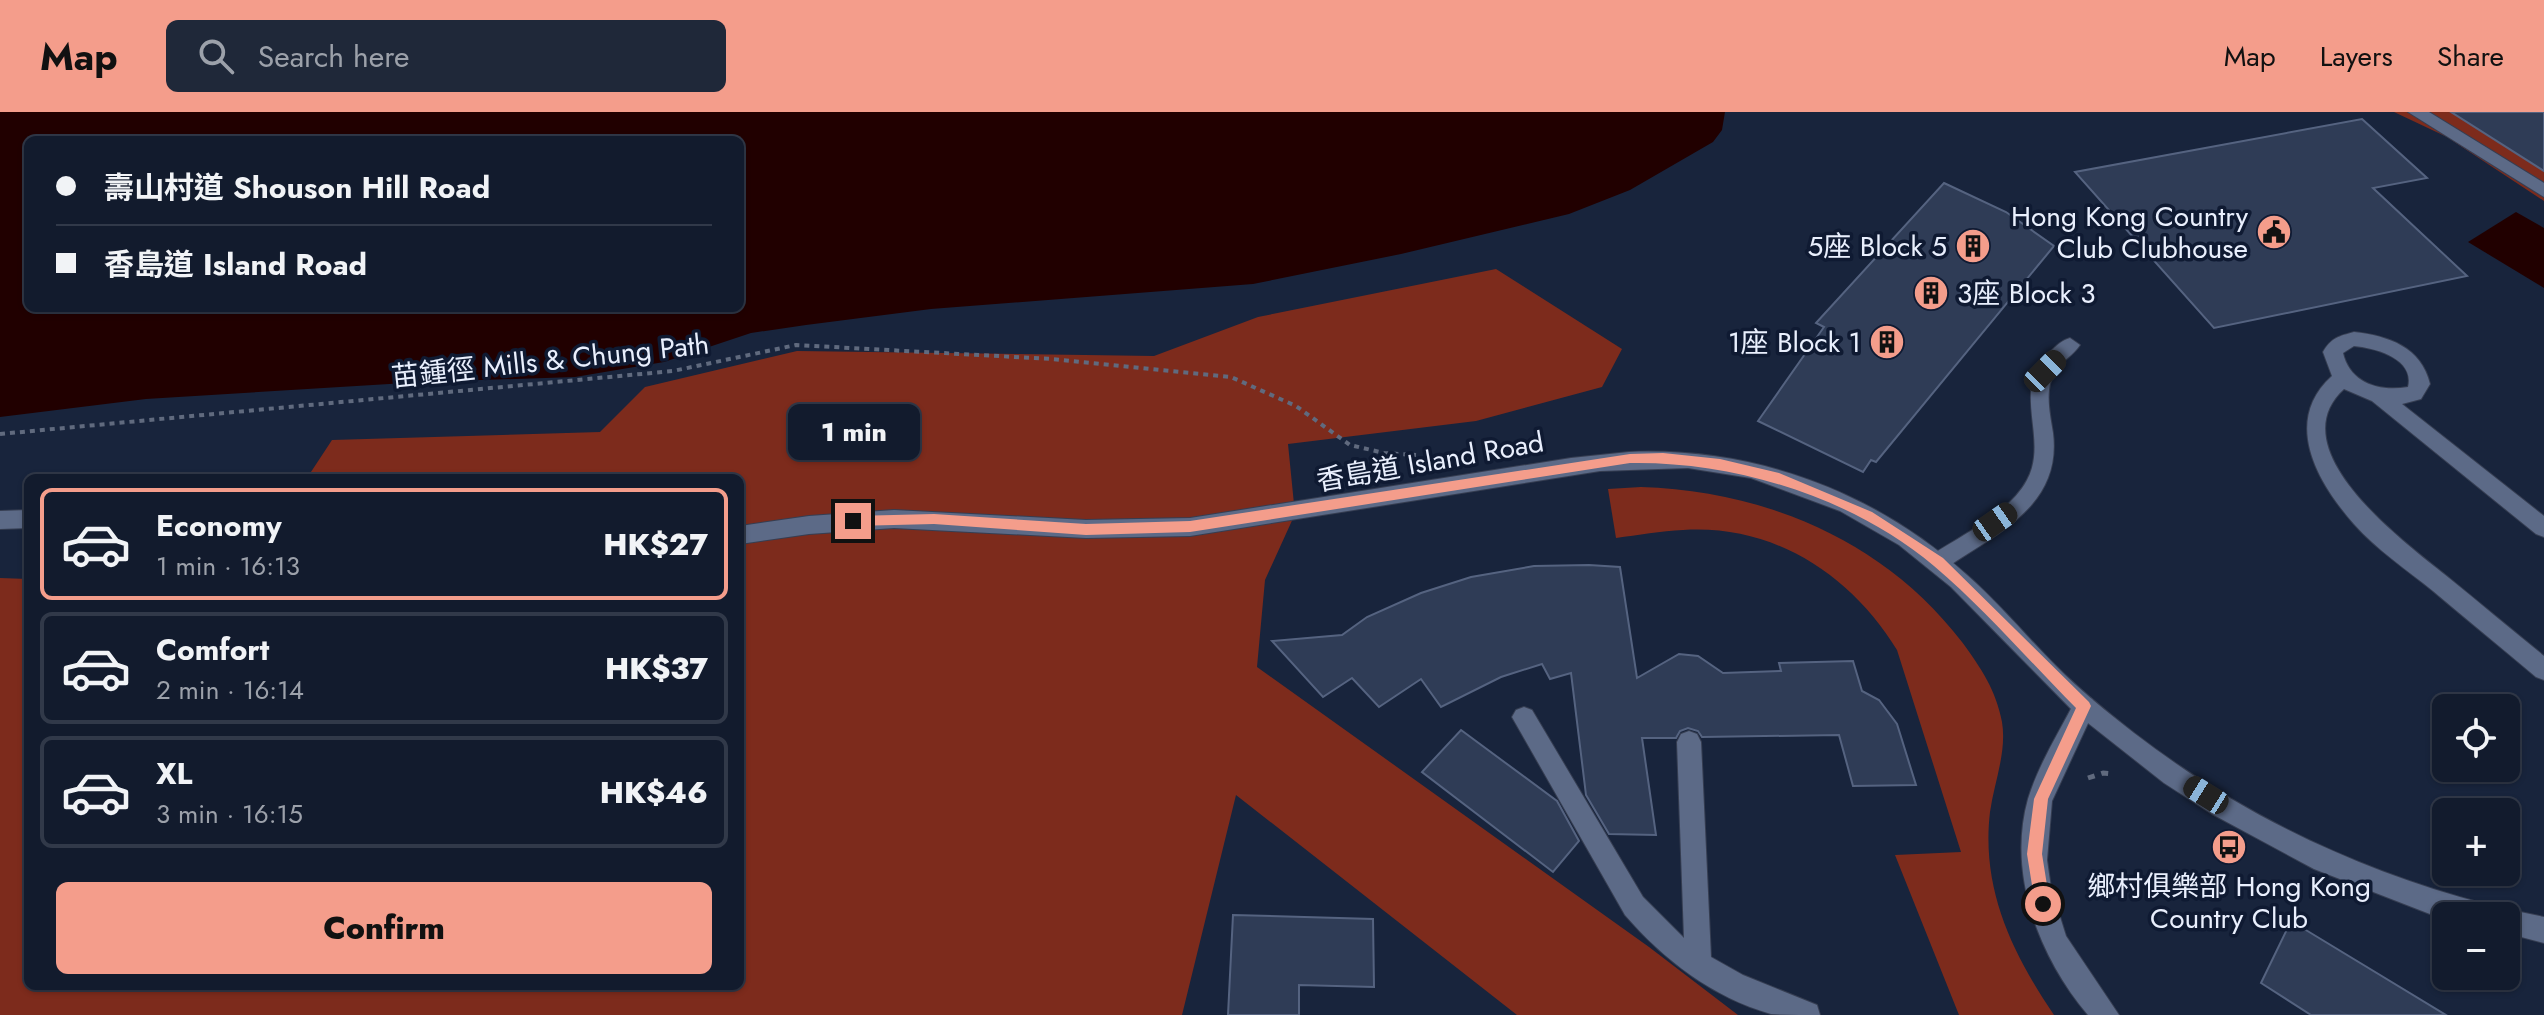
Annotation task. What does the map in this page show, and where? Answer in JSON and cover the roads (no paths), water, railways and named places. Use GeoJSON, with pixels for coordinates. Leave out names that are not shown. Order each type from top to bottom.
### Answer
{"type":"FeatureCollection","features":[{"type":"Feature","properties":{"kind":"main road"},"geometry":{"type":"LineString","coordinates":[[2417,112],[2544,191]]}},
{"type":"Feature","properties":{"kind":"main road"},"geometry":{"type":"LineString","coordinates":[[2380,397],[2399,398],[2414,394],[2420,384],[2419,371],[2393,347],[2373,340],[2354,339],[2340,343],[2333,352],[2334,364],[2343,378],[2359,389],[2380,397],[2544,528]]}},
{"type":"Feature","properties":{"kind":"main road"},"geometry":{"type":"LineString","coordinates":[[1938,562],[2014,508],[2036,483],[2046,450],[2039,394],[2045,371],[2070,345]]}},
{"type":"Feature","properties":{"kind":"main road"},"geometry":{"type":"LineString","coordinates":[[2343,378],[2327,388],[2314,417],[2322,454],[2345,498],[2363,520],[2544,670]]}},
{"type":"Feature","properties":{"kind":"main road","name":"香島道 Island Road"},"geometry":{"type":"LineString","coordinates":[[744,534],[809,525],[894,519],[1086,529],[1190,527],[1598,461],[1663,458],[1748,469],[1810,489],[1868,516],[1938,562],[1989,610],[2056,682],[2188,784],[2280,840],[2374,883],[2438,902]]}},
{"type":"Feature","properties":{"kind":"main road"},"geometry":{"type":"LineString","coordinates":[[0,520],[24,519]]}},
{"type":"Feature","properties":{"kind":"main road"},"geometry":{"type":"LineString","coordinates":[[2084,706],[2041,799],[2034,854],[2047,923],[2059,951],[2072,975],[2106,1015]]}},
{"type":"Feature","properties":{"kind":"main road"},"geometry":{"type":"LineString","coordinates":[[1524,717],[1634,906],[1671,947],[1729,984],[1807,1015]]}},
{"type":"Feature","properties":{"kind":"main road"},"geometry":{"type":"LineString","coordinates":[[1689,742],[1698,967]]}},
{"type":"Feature","properties":{"kind":"main road"},"geometry":{"type":"LineString","coordinates":[[2520,924],[2544,930]]}},
{"type":"Feature","properties":{"kind":"place","name":"Hong Kong Country Club Clubhouse"},"geometry":{"type":"Point","coordinates":[2274,232]}},
{"type":"Feature","properties":{"kind":"place","name":"5座 Block 5"},"geometry":{"type":"Point","coordinates":[1973,246]}},
{"type":"Feature","properties":{"kind":"place","name":"3座 Block 3"},"geometry":{"type":"Point","coordinates":[1931,293]}},
{"type":"Feature","properties":{"kind":"place","name":"1座 Block 1"},"geometry":{"type":"Point","coordinates":[1887,342]}},
{"type":"Feature","properties":{"kind":"place","name":"鄉村俱樂部 Hong Kong Country Club"},"geometry":{"type":"Point","coordinates":[2229,847]}}]}
